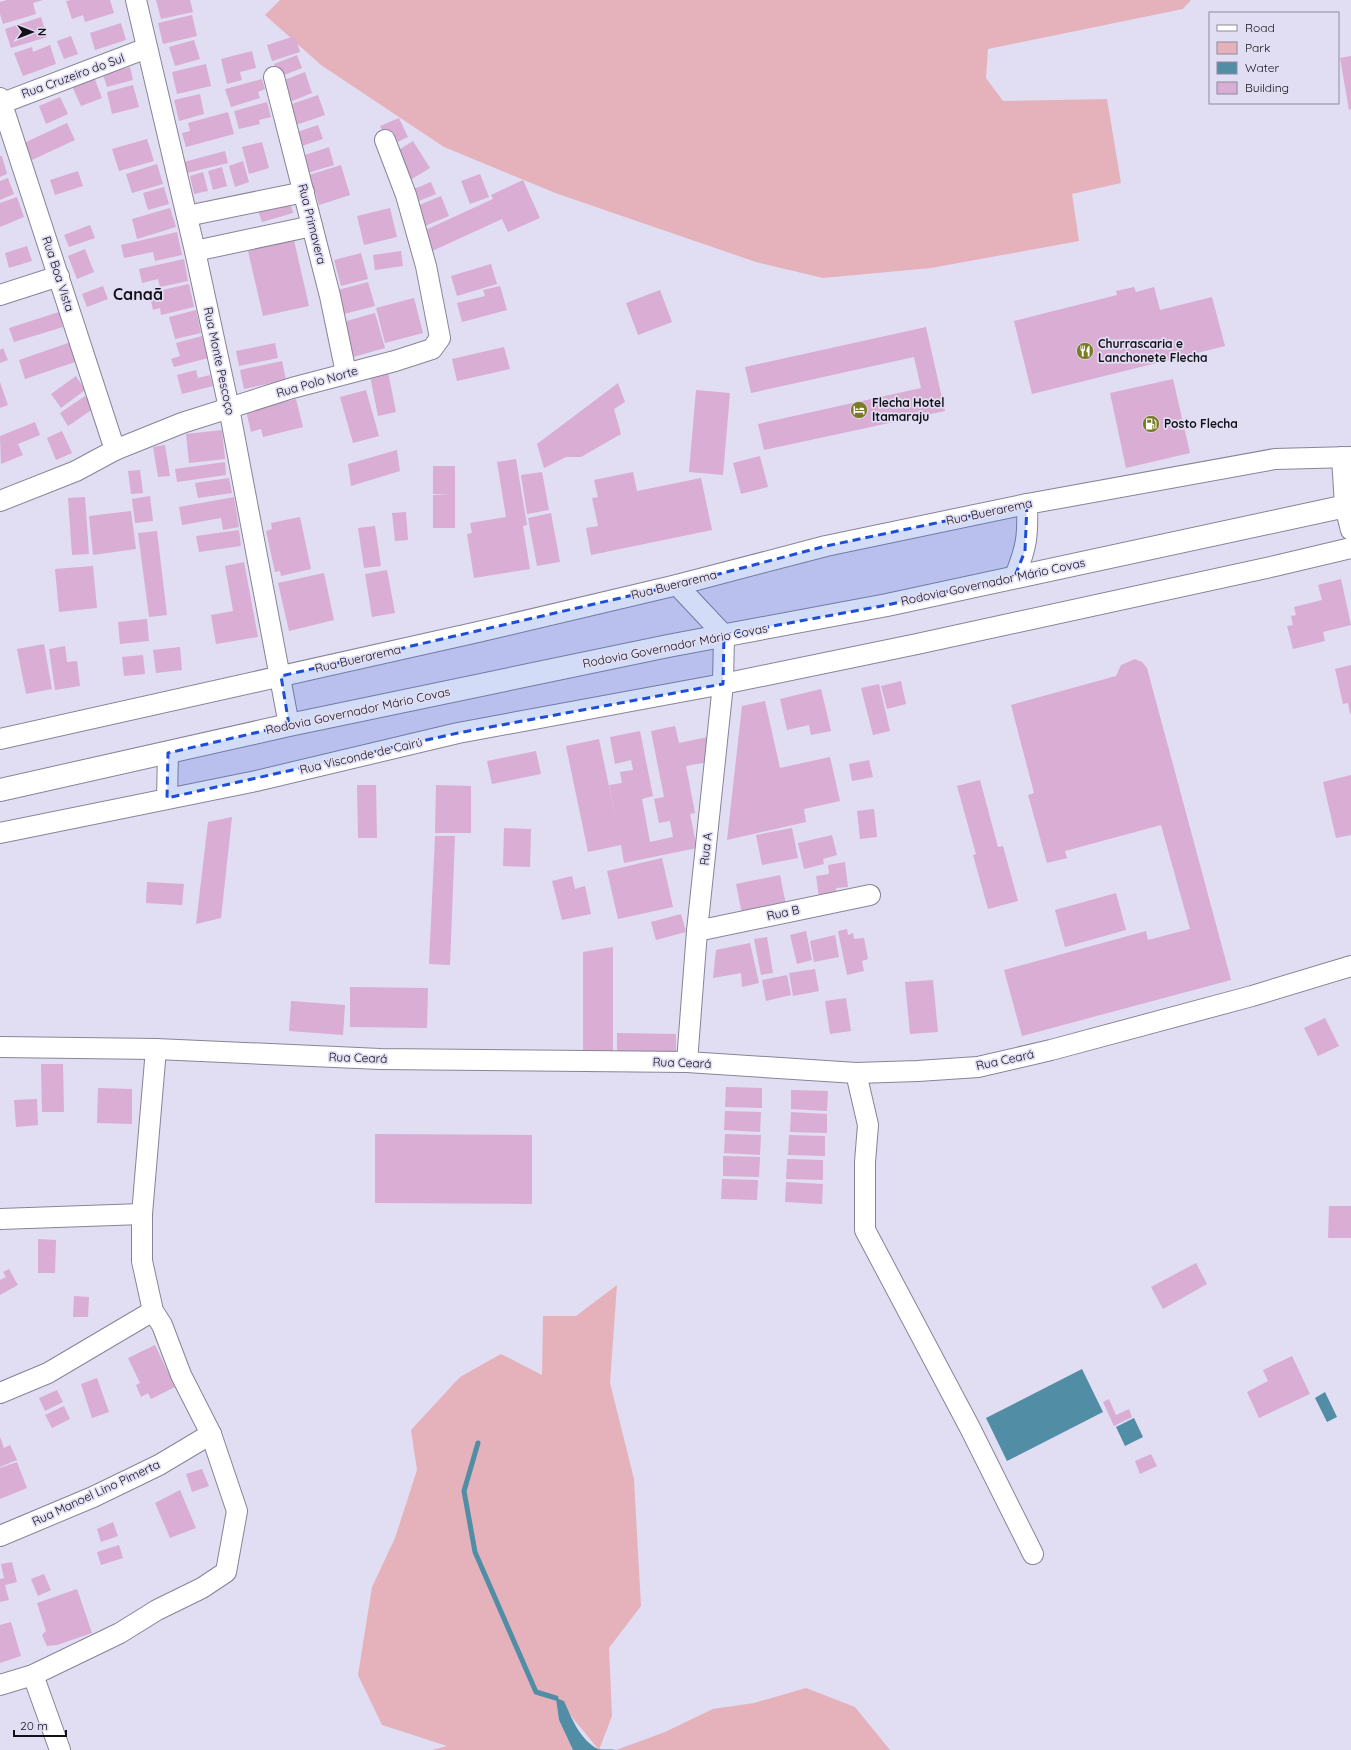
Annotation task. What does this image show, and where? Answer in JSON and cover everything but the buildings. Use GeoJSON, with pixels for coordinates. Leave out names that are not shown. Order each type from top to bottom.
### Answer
{"type":"FeatureCollection","features":[{"type":"Feature","properties":{"kind":"highway","name":"Rodovia Governador Mário Covas"},"geometry":{"type":"LineString","coordinates":[[0,790],[290,725],[724,635],[887,605],[1015,576],[1193,540],[1348,505]]}},
{"type":"Feature","properties":{"kind":"street","name":"Rua Monte Pescoço"},"geometry":{"type":"LineString","coordinates":[[136,0],[187,216],[230,408],[290,725]]}},
{"type":"Feature","properties":{"kind":"street","name":"Rua Cruzeiro do Sul"},"geometry":{"type":"LineString","coordinates":[[0,102],[147,48]]}},
{"type":"Feature","properties":{"kind":"street","name":"Rua Primavera"},"geometry":{"type":"LineString","coordinates":[[274,77],[330,296],[346,373]]}},
{"type":"Feature","properties":{"kind":"street","name":"Rua Boa Vista"},"geometry":{"type":"LineString","coordinates":[[0,102],[59,276],[115,450]]}},
{"type":"Feature","properties":{"kind":"street","name":"Rua Polo Norte"},"geometry":{"type":"LineString","coordinates":[[0,501],[76,472],[115,450],[182,423],[292,388],[395,361],[432,349],[440,338],[426,266],[406,195],[385,140]]}},
{"type":"Feature","properties":{"kind":"street"},"geometry":{"type":"LineString","coordinates":[[187,216],[304,192]]}},
{"type":"Feature","properties":{"kind":"street"},"geometry":{"type":"LineString","coordinates":[[195,251],[312,226]]}},
{"type":"Feature","properties":{"kind":"street"},"geometry":{"type":"LineString","coordinates":[[0,295],[59,276]]}},
{"type":"Feature","properties":{"kind":"street"},"geometry":{"type":"LineString","coordinates":[[1346,457],[1348,505],[1351,530]]}},
{"type":"Feature","properties":{"kind":"street","name":"Rua Buerarema"},"geometry":{"type":"LineString","coordinates":[[0,738],[281,676],[677,585],[826,546],[1027,504],[1275,459],[1346,457]]}},
{"type":"Feature","properties":{"kind":"street"},"geometry":{"type":"LineString","coordinates":[[1015,576],[1025,551],[1028,533],[1027,504]]}},
{"type":"Feature","properties":{"kind":"street","name":"Rua Visconde de Cairú"},"geometry":{"type":"LineString","coordinates":[[0,833],[256,781],[458,733],[723,684],[924,643],[1351,548]]}},
{"type":"Feature","properties":{"kind":"street"},"geometry":{"type":"LineString","coordinates":[[677,585],[724,635]]}},
{"type":"Feature","properties":{"kind":"street","name":"Rua A"},"geometry":{"type":"LineString","coordinates":[[687,1062],[697,931],[723,684],[724,635]]}},
{"type":"Feature","properties":{"kind":"street"},"geometry":{"type":"LineString","coordinates":[[167,798],[168,753]]}},
{"type":"Feature","properties":{"kind":"street","name":"Rua B"},"geometry":{"type":"LineString","coordinates":[[697,931],[870,895]]}},
{"type":"Feature","properties":{"kind":"street","name":"Rua Ceará"},"geometry":{"type":"LineString","coordinates":[[0,1048],[156,1049],[380,1059],[687,1062],[856,1073],[918,1071],[978,1067],[1050,1050],[1252,996],[1351,966]]}},
{"type":"Feature","properties":{"kind":"street"},"geometry":{"type":"LineString","coordinates":[[0,1685],[33,1675],[120,1633],[157,1610],[202,1588],[226,1572],[237,1511],[211,1434],[181,1375],[162,1325],[153,1311],[142,1261],[142,1214],[156,1049]]}},
{"type":"Feature","properties":{"kind":"street"},"geometry":{"type":"LineString","coordinates":[[856,1073],[868,1125],[865,1162],[865,1230],[973,1435],[1033,1554]]}},
{"type":"Feature","properties":{"kind":"street"},"geometry":{"type":"LineString","coordinates":[[0,1219],[142,1214]]}},
{"type":"Feature","properties":{"kind":"street"},"geometry":{"type":"LineString","coordinates":[[0,1393],[48,1373],[153,1311]]}},
{"type":"Feature","properties":{"kind":"street","name":"Rua Manoel Lino Pimerta"},"geometry":{"type":"LineString","coordinates":[[0,1536],[93,1497],[159,1465],[211,1434]]}},
{"type":"Feature","properties":{"kind":"street"},"geometry":{"type":"LineString","coordinates":[[33,1675],[60,1750]]}},
{"type":"Feature","properties":{"kind":"highlighted area"},"geometry":{"type":"Polygon","coordinates":[[[1027,504],[1025,551],[1015,576],[887,605],[724,635],[723,684],[458,733],[167,798],[168,753],[289,725],[281,676],[677,585],[826,546],[1027,504]]]}},
{"type":"Feature","properties":{"kind":"green space"},"geometry":{"type":"Polygon","coordinates":[[[280,0],[1191,0],[1183,9],[988,49],[986,78],[1003,101],[1107,99],[1121,183],[1072,194],[1079,241],[931,268],[823,278],[756,262],[558,194],[444,147],[321,65],[265,15],[280,0]]]}},
{"type":"Feature","properties":{"kind":"green space"},"geometry":{"type":"Polygon","coordinates":[[[617,1285],[610,1383],[634,1479],[641,1606],[609,1648],[612,1716],[599,1750],[557,1699],[559,1720],[573,1750],[432,1750],[447,1746],[382,1725],[358,1675],[372,1587],[395,1538],[417,1470],[411,1430],[460,1377],[501,1354],[542,1375],[543,1316],[576,1316],[617,1285]]]}},
{"type":"Feature","properties":{"kind":"green space"},"geometry":{"type":"Polygon","coordinates":[[[806,1688],[855,1707],[890,1750],[616,1750],[665,1732],[713,1709],[754,1703],[806,1688]]]}},
{"type":"Feature","properties":{"kind":"water"},"geometry":{"type":"Polygon","coordinates":[[[1082,1369],[1103,1412],[1007,1461],[986,1418],[1082,1369]]]}},
{"type":"Feature","properties":{"kind":"water"},"geometry":{"type":"Polygon","coordinates":[[[1325,1392],[1337,1417],[1327,1422],[1315,1398],[1325,1392]]]}},
{"type":"Feature","properties":{"kind":"water"},"geometry":{"type":"Polygon","coordinates":[[[1134,1418],[1143,1437],[1125,1446],[1116,1427],[1134,1418]]]}},
{"type":"Feature","properties":{"kind":"water"},"geometry":{"type":"Polygon","coordinates":[[[556,1698],[564,1701],[577,1728],[586,1740],[598,1749],[616,1750],[573,1750],[559,1720],[556,1698]]]}},
{"type":"Feature","properties":{"kind":"waterway"},"geometry":{"type":"LineString","coordinates":[[478,1443],[464,1491],[475,1552],[536,1692],[556,1698]]}},
{"type":"Feature","properties":{"kind":"place","name":"Churrascaria e Lanchonete Flecha"},"geometry":{"type":"Point","coordinates":[1085,351]}},
{"type":"Feature","properties":{"kind":"place","name":"Flecha Hotel Itamaraju"},"geometry":{"type":"Point","coordinates":[859,410]}},
{"type":"Feature","properties":{"kind":"place","name":"Posto Flecha"},"geometry":{"type":"Point","coordinates":[1151,424]}},
{"type":"Feature","properties":{"kind":"district","name":"Canaã"},"geometry":{"type":"Point","coordinates":[138,294]}}]}
